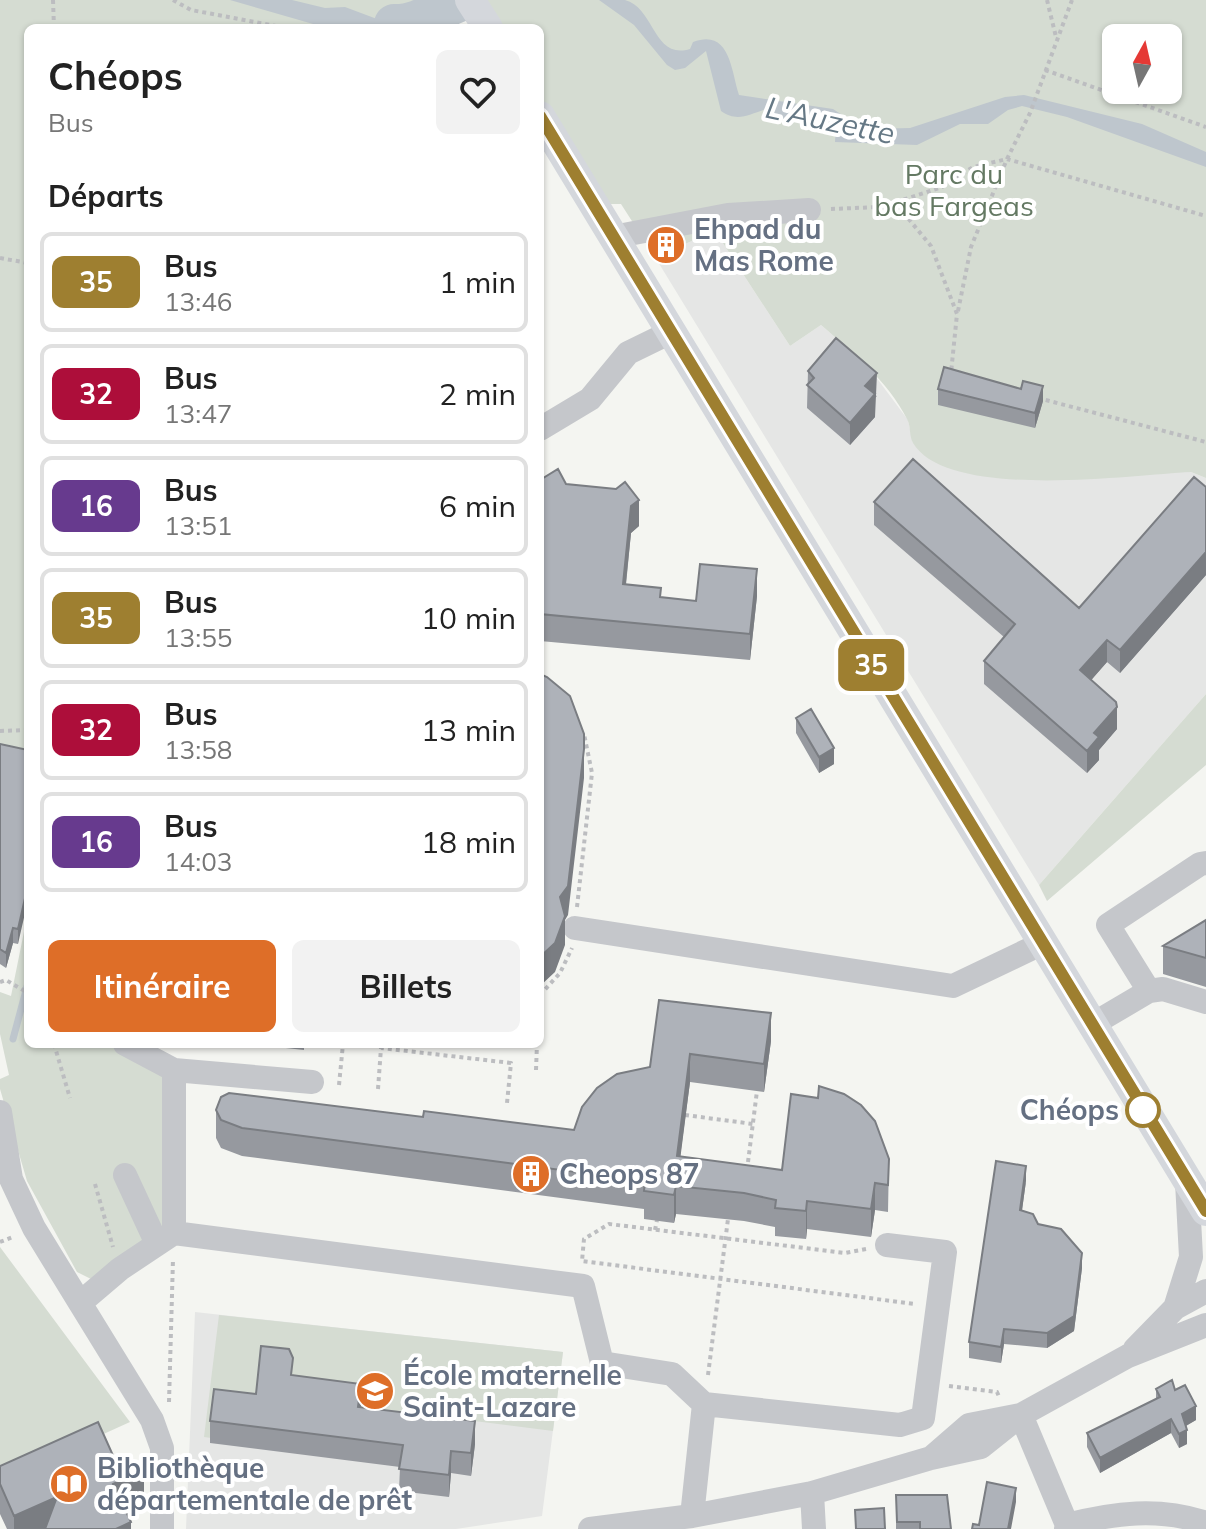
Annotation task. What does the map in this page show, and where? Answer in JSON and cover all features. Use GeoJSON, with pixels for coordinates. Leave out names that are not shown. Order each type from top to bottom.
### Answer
{"type":"FeatureCollection","features":[{"type":"Feature","properties":{"kind":"main road"},"geometry":{"type":"LineString","coordinates":[[544,123],[1206,1211]]}},
{"type":"Feature","properties":{"kind":"street"},"geometry":{"type":"LineString","coordinates":[[613,237],[728,215],[809,210]]}},
{"type":"Feature","properties":{"kind":"street"},"geometry":{"type":"LineString","coordinates":[[544,427],[590,399],[628,353],[671,332]]}},
{"type":"Feature","properties":{"kind":"street"},"geometry":{"type":"LineString","coordinates":[[1149,991],[1108,925],[1206,863]]}},
{"type":"Feature","properties":{"kind":"street"},"geometry":{"type":"LineString","coordinates":[[575,928],[953,986],[1043,943]]}},
{"type":"Feature","properties":{"kind":"street"},"geometry":{"type":"LineString","coordinates":[[1093,1024],[1149,991],[1163,989],[1206,1002]]}},
{"type":"Feature","properties":{"kind":"street"},"geometry":{"type":"LineString","coordinates":[[133,1048],[174,1070],[312,1082]]}},
{"type":"Feature","properties":{"kind":"street"},"geometry":{"type":"LineString","coordinates":[[166,1238],[174,1070]]}},
{"type":"Feature","properties":{"kind":"street"},"geometry":{"type":"LineString","coordinates":[[0,1112],[6,1176],[34,1228],[152,1420],[162,1448],[162,1529]]}},
{"type":"Feature","properties":{"kind":"street"},"geometry":{"type":"LineString","coordinates":[[125,1175],[166,1238]]}},
{"type":"Feature","properties":{"kind":"street"},"geometry":{"type":"LineString","coordinates":[[1175,1308],[1191,1257],[1187,1182]]}},
{"type":"Feature","properties":{"kind":"street"},"geometry":{"type":"LineString","coordinates":[[80,1303],[120,1269],[166,1238],[583,1286],[602,1363],[672,1374],[704,1404],[900,1425],[923,1418],[945,1252],[887,1245]]}},
{"type":"Feature","properties":{"kind":"street"},"geometry":{"type":"LineString","coordinates":[[1128,1356],[1175,1308],[1206,1291]]}},
{"type":"Feature","properties":{"kind":"street"},"geometry":{"type":"LineString","coordinates":[[590,1529],[692,1516],[812,1493],[931,1458],[981,1447],[1021,1415],[1128,1356],[1206,1325]]}},
{"type":"Feature","properties":{"kind":"street"},"geometry":{"type":"LineString","coordinates":[[1128,1356],[1181,1345],[1206,1344]]}},
{"type":"Feature","properties":{"kind":"street"},"geometry":{"type":"LineString","coordinates":[[692,1516],[704,1404]]}},
{"type":"Feature","properties":{"kind":"street"},"geometry":{"type":"LineString","coordinates":[[931,1458],[969,1425],[1021,1415]]}},
{"type":"Feature","properties":{"kind":"street"},"geometry":{"type":"LineString","coordinates":[[1021,1415],[1066,1527],[1138,1511],[1188,1517],[1206,1523]]}},
{"type":"Feature","properties":{"kind":"street"},"geometry":{"type":"LineString","coordinates":[[812,1493],[814,1529]]}},
{"type":"Feature","properties":{"kind":"path"},"geometry":{"type":"LineString","coordinates":[[53,0],[54,24]]}},
{"type":"Feature","properties":{"kind":"path"},"geometry":{"type":"LineString","coordinates":[[173,0],[191,10],[266,24]]}},
{"type":"Feature","properties":{"kind":"path"},"geometry":{"type":"LineString","coordinates":[[1047,0],[1056,39]]}},
{"type":"Feature","properties":{"kind":"path"},"geometry":{"type":"LineString","coordinates":[[951,375],[957,314],[971,247],[1007,159],[1030,113],[1072,0]]}},
{"type":"Feature","properties":{"kind":"path"},"geometry":{"type":"LineString","coordinates":[[1045,70],[1206,127]]}},
{"type":"Feature","properties":{"kind":"path"},"geometry":{"type":"LineString","coordinates":[[809,210],[879,207],[942,187],[973,167],[1007,159],[1206,216]]}},
{"type":"Feature","properties":{"kind":"path"},"geometry":{"type":"LineString","coordinates":[[879,207],[907,217],[931,246],[957,314]]}},
{"type":"Feature","properties":{"kind":"path"},"geometry":{"type":"LineString","coordinates":[[0,258],[24,262]]}},
{"type":"Feature","properties":{"kind":"path"},"geometry":{"type":"LineString","coordinates":[[1026,395],[1206,442]]}},
{"type":"Feature","properties":{"kind":"path"},"geometry":{"type":"LineString","coordinates":[[0,731],[24,730]]}},
{"type":"Feature","properties":{"kind":"path"},"geometry":{"type":"LineString","coordinates":[[544,991],[560,973],[573,944],[592,773],[583,734]]}},
{"type":"Feature","properties":{"kind":"path"},"geometry":{"type":"LineString","coordinates":[[0,982],[13,984],[24,991]]}},
{"type":"Feature","properties":{"kind":"path"},"geometry":{"type":"LineString","coordinates":[[55,1048],[70,1098]]}},
{"type":"Feature","properties":{"kind":"path"},"geometry":{"type":"LineString","coordinates":[[339,1085],[343,1048]]}},
{"type":"Feature","properties":{"kind":"path"},"geometry":{"type":"LineString","coordinates":[[378,1089],[381,1048],[511,1063],[507,1103]]}},
{"type":"Feature","properties":{"kind":"path"},"geometry":{"type":"LineString","coordinates":[[536,1070],[537,1048]]}},
{"type":"Feature","properties":{"kind":"path"},"geometry":{"type":"LineString","coordinates":[[746,1179],[757,1091]]}},
{"type":"Feature","properties":{"kind":"path"},"geometry":{"type":"LineString","coordinates":[[685,1115],[753,1124]]}},
{"type":"Feature","properties":{"kind":"path"},"geometry":{"type":"LineString","coordinates":[[95,1184],[120,1269]]}},
{"type":"Feature","properties":{"kind":"path"},"geometry":{"type":"LineString","coordinates":[[704,1404],[728,1219]]}},
{"type":"Feature","properties":{"kind":"path"},"geometry":{"type":"LineString","coordinates":[[655,1230],[657,1220]]}},
{"type":"Feature","properties":{"kind":"path"},"geometry":{"type":"LineString","coordinates":[[845,1253],[609,1224],[584,1239],[582,1261],[937,1307]]}},
{"type":"Feature","properties":{"kind":"path"},"geometry":{"type":"LineString","coordinates":[[166,1238],[169,1405]]}},
{"type":"Feature","properties":{"kind":"path"},"geometry":{"type":"LineString","coordinates":[[927,1383],[997,1392],[1001,1400],[968,1417],[969,1425]]}},
{"type":"Feature","properties":{"kind":"shaded area"},"geometry":{"type":"Polygon","coordinates":[[[715,231],[790,346],[821,325],[867,365],[908,420],[913,443],[1191,472],[1206,478],[1206,694],[1039,885],[655,257],[715,231]]]}},
{"type":"Feature","properties":{"kind":"shaded area","name":"École maternelle Saint-Lazare"},"geometry":{"type":"Polygon","coordinates":[[[195,1312],[563,1352],[542,1516],[456,1529],[186,1529],[195,1312]]]}},
{"type":"Feature","properties":{"kind":"green space"},"geometry":{"type":"Polygon","coordinates":[[[0,0],[438,0],[453,24],[24,24],[24,763],[0,757],[0,0]]]}},
{"type":"Feature","properties":{"kind":"green space","name":"Parc du bas Fargeas"},"geometry":{"type":"Polygon","coordinates":[[[477,0],[1206,0],[1206,478],[1191,472],[1085,479],[1000,478],[963,472],[932,461],[913,443],[907,419],[890,392],[821,325],[790,346],[715,231],[655,257],[621,204],[607,204],[544,105],[544,24],[492,24],[477,0]]]}},
{"type":"Feature","properties":{"kind":"green space"},"geometry":{"type":"Polygon","coordinates":[[[1206,694],[1206,765],[1047,901],[1039,885],[1206,694]]]}},
{"type":"Feature","properties":{"kind":"green space"},"geometry":{"type":"Polygon","coordinates":[[[24,932],[24,1048],[135,1048],[168,1076],[162,1231],[91,1279],[77,1272],[27,1181],[0,1089],[0,1079],[9,1075],[0,1034],[0,992],[11,996],[24,932]]]}},
{"type":"Feature","properties":{"kind":"green space"},"geometry":{"type":"Polygon","coordinates":[[[0,1247],[130,1422],[0,1481],[0,1247]]]}},
{"type":"Feature","properties":{"kind":"green space"},"geometry":{"type":"Polygon","coordinates":[[[219,1315],[563,1352],[553,1431],[291,1398],[211,1438],[204,1437],[219,1315]]]}},
{"type":"Feature","properties":{"kind":"water"},"geometry":{"type":"Polygon","coordinates":[[[230,0],[292,0],[325,8],[345,7],[385,22],[412,18],[441,2],[446,12],[424,24],[313,24],[230,0]]]}},
{"type":"Feature","properties":{"kind":"water"},"geometry":{"type":"Polygon","coordinates":[[[599,0],[625,0],[635,5],[668,47],[690,49],[693,42],[705,39],[715,41],[727,54],[739,95],[833,109],[862,128],[870,129],[910,128],[1005,97],[1024,95],[1142,124],[1206,152],[1206,167],[1067,117],[1022,106],[1008,110],[988,124],[960,124],[917,145],[835,142],[836,127],[769,117],[770,108],[734,117],[721,111],[706,51],[685,68],[675,70],[667,65],[634,25],[599,0]]]}},
{"type":"Feature","properties":{"kind":"building"},"geometry":{"type":"Polygon","coordinates":[[[836,338],[877,373],[865,386],[875,394],[850,423],[807,385],[814,378],[808,371],[836,338]]]}},
{"type":"Feature","properties":{"kind":"building"},"geometry":{"type":"Polygon","coordinates":[[[944,367],[1021,389],[1023,381],[1043,386],[1035,413],[938,389],[944,367]]]}},
{"type":"Feature","properties":{"kind":"building"},"geometry":{"type":"Polygon","coordinates":[[[913,459],[1079,608],[1194,477],[1206,487],[1206,552],[1120,650],[1107,640],[1080,670],[1116,702],[1117,707],[1094,733],[1099,737],[1087,751],[984,661],[1015,624],[874,502],[913,459]]]}},
{"type":"Feature","properties":{"kind":"building"},"geometry":{"type":"Polygon","coordinates":[[[558,469],[566,484],[616,489],[625,482],[639,500],[631,506],[623,584],[661,588],[660,597],[696,601],[700,564],[757,569],[750,634],[544,614],[544,478],[558,469]]]}},
{"type":"Feature","properties":{"kind":"building"},"geometry":{"type":"Polygon","coordinates":[[[544,676],[570,696],[584,734],[568,886],[560,897],[565,916],[555,943],[544,953],[544,676]]]}},
{"type":"Feature","properties":{"kind":"building"},"geometry":{"type":"Polygon","coordinates":[[[811,709],[834,748],[819,757],[796,718],[811,709]]]}},
{"type":"Feature","properties":{"kind":"building"},"geometry":{"type":"Polygon","coordinates":[[[0,744],[24,749],[24,903],[18,929],[13,928],[6,953],[0,949],[0,744]]]}},
{"type":"Feature","properties":{"kind":"building"},"geometry":{"type":"Polygon","coordinates":[[[1206,920],[1206,958],[1163,946],[1206,920]]]}},
{"type":"Feature","properties":{"kind":"building"},"geometry":{"type":"Polygon","coordinates":[[[659,1000],[771,1013],[764,1064],[690,1054],[677,1156],[782,1170],[791,1094],[818,1098],[819,1086],[844,1094],[861,1105],[875,1121],[889,1159],[888,1185],[875,1183],[871,1209],[807,1201],[806,1211],[775,1208],[776,1200],[744,1193],[676,1186],[674,1195],[644,1191],[645,1181],[242,1128],[221,1120],[216,1110],[221,1097],[229,1093],[423,1117],[424,1111],[574,1130],[582,1107],[597,1088],[617,1074],[650,1067],[659,1000]]]}},
{"type":"Feature","properties":{"kind":"building"},"geometry":{"type":"Polygon","coordinates":[[[996,1161],[1026,1166],[1020,1210],[1033,1214],[1038,1224],[1061,1229],[1082,1253],[1074,1316],[1047,1333],[1004,1329],[1001,1347],[969,1342],[996,1161]]]}},
{"type":"Feature","properties":{"kind":"building"},"geometry":{"type":"Polygon","coordinates":[[[261,1346],[289,1349],[293,1358],[291,1375],[361,1384],[358,1407],[475,1421],[471,1453],[451,1451],[449,1475],[399,1469],[403,1445],[210,1421],[214,1389],[256,1394],[261,1346]]]}},
{"type":"Feature","properties":{"kind":"building"},"geometry":{"type":"Polygon","coordinates":[[[1172,1380],[1175,1390],[1185,1385],[1196,1406],[1182,1414],[1187,1430],[1179,1434],[1171,1419],[1100,1458],[1087,1433],[1160,1397],[1156,1389],[1172,1380]]]}},
{"type":"Feature","properties":{"kind":"building"},"geometry":{"type":"Polygon","coordinates":[[[98,1422],[115,1460],[144,1470],[113,1484],[131,1522],[116,1529],[45,1529],[57,1497],[14,1516],[0,1484],[0,1466],[98,1422]]]}},
{"type":"Feature","properties":{"kind":"building"},"geometry":{"type":"Polygon","coordinates":[[[987,1482],[1016,1488],[1008,1529],[972,1529],[973,1524],[979,1525],[987,1482]]]}},
{"type":"Feature","properties":{"kind":"building"},"geometry":{"type":"Polygon","coordinates":[[[896,1495],[947,1495],[951,1529],[920,1529],[920,1522],[897,1522],[896,1495]]]}},
{"type":"Feature","properties":{"kind":"building"},"geometry":{"type":"Polygon","coordinates":[[[884,1508],[885,1529],[856,1529],[855,1510],[884,1508]]]}},
{"type":"Feature","properties":{"kind":"waterway","name":"L'Auzette"},"geometry":{"type":"LineString","coordinates":[[394,24],[421,19],[465,0]]}},
{"type":"Feature","properties":{"kind":"waterway"},"geometry":{"type":"LineString","coordinates":[[13,1039],[24,998]]}},
{"type":"Feature","properties":{"kind":"bus line","name":"35"},"geometry":{"type":"LineString","coordinates":[[544,123],[854,637],[1206,1211]]}},
{"type":"Feature","properties":{"kind":"place","name":"Ehpad du Mas Rome"},"geometry":{"type":"Point","coordinates":[666,245]}},
{"type":"Feature","properties":{"kind":"place","name":"Chéops"},"geometry":{"type":"Point","coordinates":[1143,1110]}},
{"type":"Feature","properties":{"kind":"place","name":"Cheops 87"},"geometry":{"type":"Point","coordinates":[531,1174]}},
{"type":"Feature","properties":{"kind":"place","name":"École maternelle Saint-Lazare"},"geometry":{"type":"Point","coordinates":[375,1391]}},
{"type":"Feature","properties":{"kind":"place","name":"Bibliothèque départementale de prêt"},"geometry":{"type":"Point","coordinates":[69,1484]}}]}
